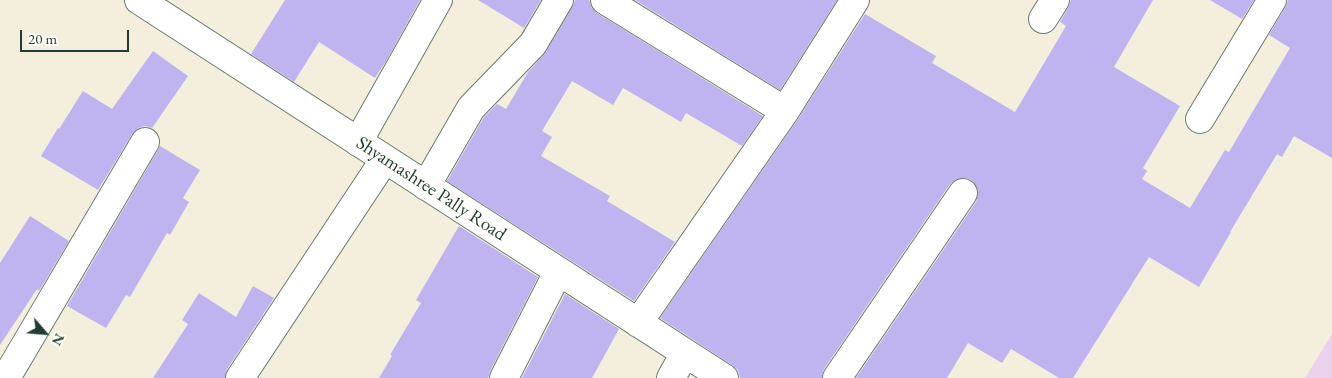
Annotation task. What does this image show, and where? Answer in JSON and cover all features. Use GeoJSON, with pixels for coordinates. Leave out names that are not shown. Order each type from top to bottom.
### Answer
{"type":"FeatureCollection","features":[{"type":"Feature","properties":{"kind":"street","name":"Shyamashree Pally Road"},"geometry":{"type":"LineString","coordinates":[[139,0],[724,378]]}},
{"type":"Feature","properties":{"kind":"street"},"geometry":{"type":"LineString","coordinates":[[358,142],[438,0]]}},
{"type":"Feature","properties":{"kind":"street"},"geometry":{"type":"LineString","coordinates":[[426,186],[471,108],[533,44],[559,0]]}},
{"type":"Feature","properties":{"kind":"street"},"geometry":{"type":"LineString","coordinates":[[604,0],[785,111]]}},
{"type":"Feature","properties":{"kind":"street"},"geometry":{"type":"LineString","coordinates":[[638,323],[785,111],[855,0]]}},
{"type":"Feature","properties":{"kind":"street"},"geometry":{"type":"LineString","coordinates":[[1200,119],[1272,0]]}},
{"type":"Feature","properties":{"kind":"street"},"geometry":{"type":"LineString","coordinates":[[6,378],[145,142]]}},
{"type":"Feature","properties":{"kind":"street"},"geometry":{"type":"LineString","coordinates":[[240,378],[384,159]]}},
{"type":"Feature","properties":{"kind":"street"},"geometry":{"type":"LineString","coordinates":[[837,378],[963,193]]}},
{"type":"Feature","properties":{"kind":"street"},"geometry":{"type":"LineString","coordinates":[[504,378],[558,272]]}},
{"type":"Feature","properties":{"kind":"street"},"geometry":{"type":"LineString","coordinates":[[671,378],[686,353]]}},
{"type":"Feature","properties":{"kind":"shaded area"},"geometry":{"type":"Polygon","coordinates":[[[1332,334],[1332,378],[1305,378],[1332,334]]]}},
{"type":"Feature","properties":{"kind":"building"},"geometry":{"type":"Polygon","coordinates":[[[285,0],[420,0],[375,78],[319,42],[294,82],[251,54],[285,0]]]}},
{"type":"Feature","properties":{"kind":"building"},"geometry":{"type":"Polygon","coordinates":[[[478,0],[541,0],[524,28],[478,0]]]}},
{"type":"Feature","properties":{"kind":"building"},"geometry":{"type":"Polygon","coordinates":[[[575,0],[589,0],[592,8],[597,13],[763,116],[742,146],[686,113],[681,122],[623,88],[613,105],[572,81],[542,131],[552,137],[541,156],[610,196],[607,201],[675,242],[634,301],[447,181],[484,117],[497,104],[506,109],[528,72],[546,52],[575,0]]]}},
{"type":"Feature","properties":{"kind":"building"},"geometry":{"type":"Polygon","coordinates":[[[635,0],[837,0],[780,90],[635,0]]]}},
{"type":"Feature","properties":{"kind":"building"},"geometry":{"type":"Polygon","coordinates":[[[1071,0],[1153,0],[1114,67],[1180,106],[1143,168],[1147,171],[1142,179],[1190,208],[1225,150],[1229,152],[1290,48],[1269,35],[1288,0],[1332,0],[1332,158],[1294,136],[1282,157],[1277,154],[1199,287],[1149,257],[1073,378],[1059,378],[1011,349],[1002,363],[968,343],[947,378],[856,378],[976,202],[978,195],[977,187],[972,180],[965,178],[957,179],[950,184],[824,369],[822,378],[740,378],[738,370],[732,365],[660,318],[798,119],[865,14],[936,56],[932,63],[1015,112],[1066,26],[1060,22],[1071,0]]]}},
{"type":"Feature","properties":{"kind":"building"},"geometry":{"type":"Polygon","coordinates":[[[1210,0],[1254,0],[1242,19],[1210,0]]]}},
{"type":"Feature","properties":{"kind":"building"},"geometry":{"type":"Polygon","coordinates":[[[153,51],[188,76],[152,128],[145,126],[138,128],[132,134],[98,190],[41,156],[83,91],[112,109],[153,51]]]}},
{"type":"Feature","properties":{"kind":"building"},"geometry":{"type":"Polygon","coordinates":[[[160,146],[200,170],[183,198],[189,202],[170,235],[167,233],[130,297],[126,295],[106,328],[67,306],[160,146]]]}},
{"type":"Feature","properties":{"kind":"building"},"geometry":{"type":"Polygon","coordinates":[[[30,216],[69,241],[39,291],[37,289],[0,345],[0,263],[30,216]]]}},
{"type":"Feature","properties":{"kind":"building"},"geometry":{"type":"Polygon","coordinates":[[[459,226],[538,277],[488,378],[379,378],[392,356],[390,355],[421,303],[416,300],[459,226]]]}},
{"type":"Feature","properties":{"kind":"building"},"geometry":{"type":"Polygon","coordinates":[[[253,286],[274,298],[227,369],[225,378],[153,378],[188,324],[182,320],[199,293],[236,317],[253,286]]]}},
{"type":"Feature","properties":{"kind":"building"},"geometry":{"type":"Polygon","coordinates":[[[565,294],[619,329],[592,378],[522,378],[565,294]]]}}]}
